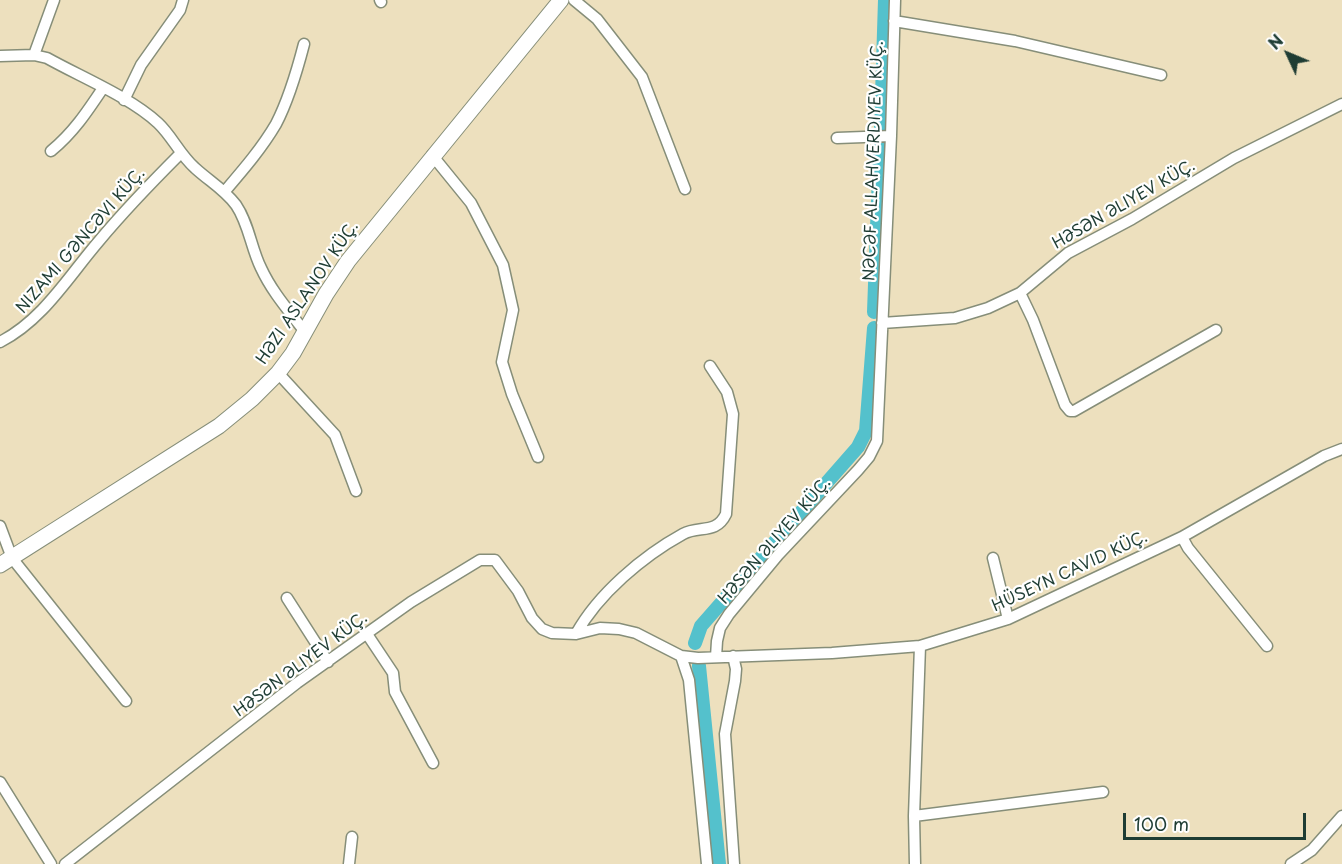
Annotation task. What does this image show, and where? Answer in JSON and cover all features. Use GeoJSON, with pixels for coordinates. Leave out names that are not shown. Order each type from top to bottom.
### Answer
{"type":"FeatureCollection","features":[{"type":"Feature","properties":{"kind":"street"},"geometry":{"type":"LineString","coordinates":[[34,55],[54,0]]}},
{"type":"Feature","properties":{"kind":"street"},"geometry":{"type":"LineString","coordinates":[[124,100],[141,64],[180,10],[183,0]]}},
{"type":"Feature","properties":{"kind":"street","name":"HƏZI ASLANOV KÜÇ."},"geometry":{"type":"LineString","coordinates":[[6,562],[219,426],[252,399],[278,373],[348,261],[432,155],[561,0]]}},
{"type":"Feature","properties":{"kind":"street"},"geometry":{"type":"LineString","coordinates":[[574,0],[597,19],[642,77],[685,189]]}},
{"type":"Feature","properties":{"kind":"street","name":"NƏCƏF ALLAHVERDIYEV KÜÇ."},"geometry":{"type":"LineString","coordinates":[[882,322],[891,136],[894,0]]}},
{"type":"Feature","properties":{"kind":"street"},"geometry":{"type":"LineString","coordinates":[[894,21],[1015,41],[1161,75]]}},
{"type":"Feature","properties":{"kind":"street"},"geometry":{"type":"LineString","coordinates":[[225,191],[250,162],[276,123],[294,81],[304,44]]}},
{"type":"Feature","properties":{"kind":"street"},"geometry":{"type":"LineString","coordinates":[[0,56],[34,55],[47,58],[124,100],[158,123],[169,135],[180,154],[196,170],[225,191],[243,218],[260,266],[270,285],[305,332]]}},
{"type":"Feature","properties":{"kind":"street"},"geometry":{"type":"LineString","coordinates":[[51,151],[68,138],[103,88]]}},
{"type":"Feature","properties":{"kind":"street","name":"HƏSƏN ƏLIYEV KÜÇ."},"geometry":{"type":"LineString","coordinates":[[716,657],[720,628],[729,614],[778,555],[869,457],[877,441],[882,322],[955,318],[988,308],[1020,293],[1068,253],[1132,219],[1234,158],[1342,104]]}},
{"type":"Feature","properties":{"kind":"street"},"geometry":{"type":"LineString","coordinates":[[837,138],[891,136]]}},
{"type":"Feature","properties":{"kind":"street","name":"NIZAMI GƏNCƏVI KÜÇ."},"geometry":{"type":"LineString","coordinates":[[0,342],[18,333],[50,302],[97,242],[180,154]]}},
{"type":"Feature","properties":{"kind":"street"},"geometry":{"type":"LineString","coordinates":[[432,155],[471,203],[503,265],[513,310],[502,362],[537,457]]}},
{"type":"Feature","properties":{"kind":"street"},"geometry":{"type":"LineString","coordinates":[[1020,293],[1033,320],[1065,405],[1070,411],[1074,411],[1216,330]]}},
{"type":"Feature","properties":{"kind":"street"},"geometry":{"type":"LineString","coordinates":[[576,634],[584,619],[651,554],[686,532],[714,527],[721,523],[726,514],[733,414],[727,392],[710,366]]}},
{"type":"Feature","properties":{"kind":"street"},"geometry":{"type":"LineString","coordinates":[[278,373],[335,435],[356,491]]}},
{"type":"Feature","properties":{"kind":"street","name":"HÜSEYN CAVID KÜÇ."},"geometry":{"type":"LineString","coordinates":[[681,656],[698,658],[832,653],[920,646],[1008,619],[1182,537],[1324,456],[1342,449]]}},
{"type":"Feature","properties":{"kind":"street"},"geometry":{"type":"LineString","coordinates":[[0,526],[6,562],[126,701]]}},
{"type":"Feature","properties":{"kind":"street"},"geometry":{"type":"LineString","coordinates":[[1182,537],[1188,548],[1267,646]]}},
{"type":"Feature","properties":{"kind":"street"},"geometry":{"type":"LineString","coordinates":[[993,558],[1008,619]]}},
{"type":"Feature","properties":{"kind":"street","name":"HƏSƏN ƏLIYEV KÜÇ."},"geometry":{"type":"LineString","coordinates":[[64,864],[297,683],[411,603],[480,560],[495,560],[518,591],[532,618],[542,629],[552,633],[576,634],[600,628],[619,629],[636,633],[681,656]]}},
{"type":"Feature","properties":{"kind":"street"},"geometry":{"type":"LineString","coordinates":[[287,598],[328,662]]}},
{"type":"Feature","properties":{"kind":"street"},"geometry":{"type":"LineString","coordinates":[[367,634],[393,673],[395,692],[434,763]]}},
{"type":"Feature","properties":{"kind":"street"},"geometry":{"type":"LineString","coordinates":[[915,864],[914,816],[920,646]]}},
{"type":"Feature","properties":{"kind":"street"},"geometry":{"type":"LineString","coordinates":[[681,656],[689,680],[707,864]]}},
{"type":"Feature","properties":{"kind":"street"},"geometry":{"type":"LineString","coordinates":[[733,656],[736,669],[735,681],[725,734],[734,864]]}},
{"type":"Feature","properties":{"kind":"street"},"geometry":{"type":"LineString","coordinates":[[0,782],[51,864]]}},
{"type":"Feature","properties":{"kind":"street"},"geometry":{"type":"LineString","coordinates":[[914,816],[1103,792]]}},
{"type":"Feature","properties":{"kind":"street"},"geometry":{"type":"LineString","coordinates":[[1291,864],[1312,850],[1342,816]]}},
{"type":"Feature","properties":{"kind":"street"},"geometry":{"type":"LineString","coordinates":[[349,864],[352,837]]}},
{"type":"Feature","properties":{"kind":"waterway"},"geometry":{"type":"LineString","coordinates":[[881,127],[885,0]]}},
{"type":"Feature","properties":{"kind":"waterway"},"geometry":{"type":"LineString","coordinates":[[874,312],[880,145]]}},
{"type":"Feature","properties":{"kind":"waterway"},"geometry":{"type":"LineString","coordinates":[[695,643],[701,626],[858,447],[866,431],[874,328]]}},
{"type":"Feature","properties":{"kind":"waterway"},"geometry":{"type":"LineString","coordinates":[[699,666],[719,864]]}}]}
